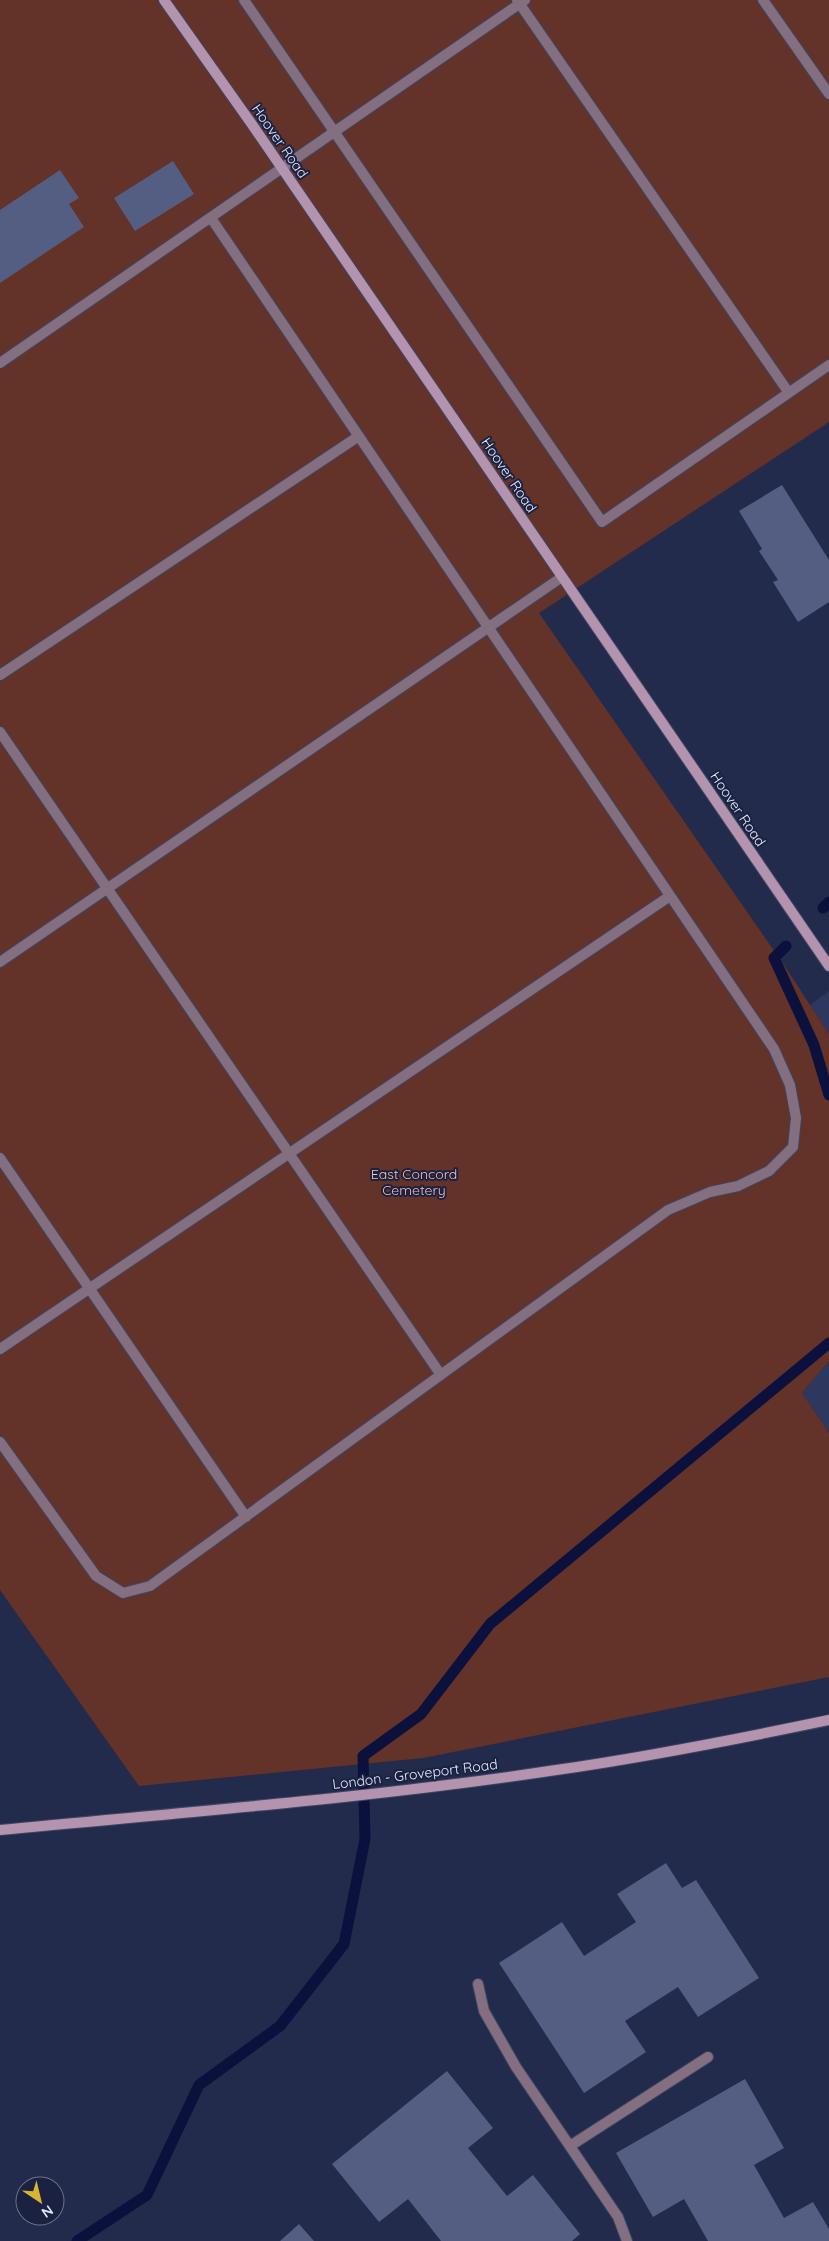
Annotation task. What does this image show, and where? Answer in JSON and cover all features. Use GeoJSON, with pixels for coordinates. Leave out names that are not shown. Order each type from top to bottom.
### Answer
{"type":"FeatureCollection","features":[{"type":"Feature","properties":{"kind":"street","name":"Hoover Road"},"geometry":{"type":"LineString","coordinates":[[164,0],[283,169],[829,966]]}},
{"type":"Feature","properties":{"kind":"street","name":"London - Groveport Road"},"geometry":{"type":"LineString","coordinates":[[0,1830],[370,1794],[565,1769],[724,1742],[829,1720]]}},
{"type":"Feature","properties":{"kind":"lane"},"geometry":{"type":"LineString","coordinates":[[244,0],[602,522],[829,365]]}},
{"type":"Feature","properties":{"kind":"lane"},"geometry":{"type":"LineString","coordinates":[[763,0],[829,94]]}},
{"type":"Feature","properties":{"kind":"lane"},"geometry":{"type":"LineString","coordinates":[[0,363],[283,169],[520,1],[790,393]]}},
{"type":"Feature","properties":{"kind":"lane"},"geometry":{"type":"LineString","coordinates":[[0,1442],[96,1576],[123,1593],[150,1586],[668,1210],[710,1192],[738,1186],[770,1171],[793,1147],[796,1118],[790,1086],[774,1049],[211,218]]}},
{"type":"Feature","properties":{"kind":"lane"},"geometry":{"type":"LineString","coordinates":[[0,675],[359,436]]}},
{"type":"Feature","properties":{"kind":"lane"},"geometry":{"type":"LineString","coordinates":[[0,962],[562,577]]}},
{"type":"Feature","properties":{"kind":"lane"},"geometry":{"type":"LineString","coordinates":[[0,732],[441,1375]]}},
{"type":"Feature","properties":{"kind":"lane"},"geometry":{"type":"LineString","coordinates":[[0,1349],[670,896]]}},
{"type":"Feature","properties":{"kind":"lane"},"geometry":{"type":"LineString","coordinates":[[0,1158],[246,1516]]}},
{"type":"Feature","properties":{"kind":"lane"},"geometry":{"type":"LineString","coordinates":[[478,1984],[484,2011],[516,2067],[618,2217],[627,2241]]}},
{"type":"Feature","properties":{"kind":"lane"},"geometry":{"type":"LineString","coordinates":[[570,2146],[708,2057]]}},
{"type":"Feature","properties":{"kind":"shaded area"},"geometry":{"type":"Polygon","coordinates":[[[829,991],[829,1034],[810,1005],[829,991]]]}},
{"type":"Feature","properties":{"kind":"shaded area"},"geometry":{"type":"Polygon","coordinates":[[[829,1361],[829,1433],[802,1393],[829,1361]]]}},
{"type":"Feature","properties":{"kind":"green space","name":"East Concord Cemetery"},"geometry":{"type":"Polygon","coordinates":[[[0,0],[829,0],[829,422],[539,613],[784,965],[829,1034],[829,1361],[802,1393],[829,1433],[829,1677],[423,1758],[139,1786],[0,1590],[0,0]]]}},
{"type":"Feature","properties":{"kind":"building"},"geometry":{"type":"Polygon","coordinates":[[[173,161],[194,194],[135,231],[114,198],[173,161]]]}},
{"type":"Feature","properties":{"kind":"building"},"geometry":{"type":"Polygon","coordinates":[[[60,170],[79,198],[69,204],[84,227],[0,283],[0,210],[60,170]]]}},
{"type":"Feature","properties":{"kind":"building"},"geometry":{"type":"Polygon","coordinates":[[[782,485],[829,560],[829,602],[798,622],[773,582],[778,580],[759,551],[762,549],[739,511],[782,485]]]}},
{"type":"Feature","properties":{"kind":"building"},"geometry":{"type":"Polygon","coordinates":[[[666,1863],[682,1888],[696,1880],[759,1978],[698,2017],[678,1987],[625,2021],[646,2052],[584,2093],[499,1963],[562,1922],[584,1956],[636,1922],[617,1894],[666,1863]]]}},
{"type":"Feature","properties":{"kind":"building"},"geometry":{"type":"Polygon","coordinates":[[[447,2071],[493,2128],[468,2148],[507,2196],[533,2175],[580,2234],[572,2241],[441,2241],[408,2199],[379,2222],[332,2164],[447,2071]]]}},
{"type":"Feature","properties":{"kind":"building"},"geometry":{"type":"Polygon","coordinates":[[[745,2079],[784,2148],[754,2165],[784,2218],[813,2202],[829,2229],[829,2241],[708,2241],[684,2199],[653,2217],[616,2153],[745,2079]]]}},
{"type":"Feature","properties":{"kind":"building"},"geometry":{"type":"Polygon","coordinates":[[[299,2224],[314,2241],[280,2241],[299,2224]]]}},
{"type":"Feature","properties":{"kind":"waterway"},"geometry":{"type":"LineString","coordinates":[[823,908],[829,902]]}},
{"type":"Feature","properties":{"kind":"waterway"},"geometry":{"type":"LineString","coordinates":[[786,946],[774,958],[814,1045],[829,1095]]}},
{"type":"Feature","properties":{"kind":"waterway"},"geometry":{"type":"LineString","coordinates":[[77,2241],[147,2195],[199,2085],[280,2026],[344,1944],[365,1839],[363,1756],[421,1714],[490,1624],[829,1343]]}}]}
